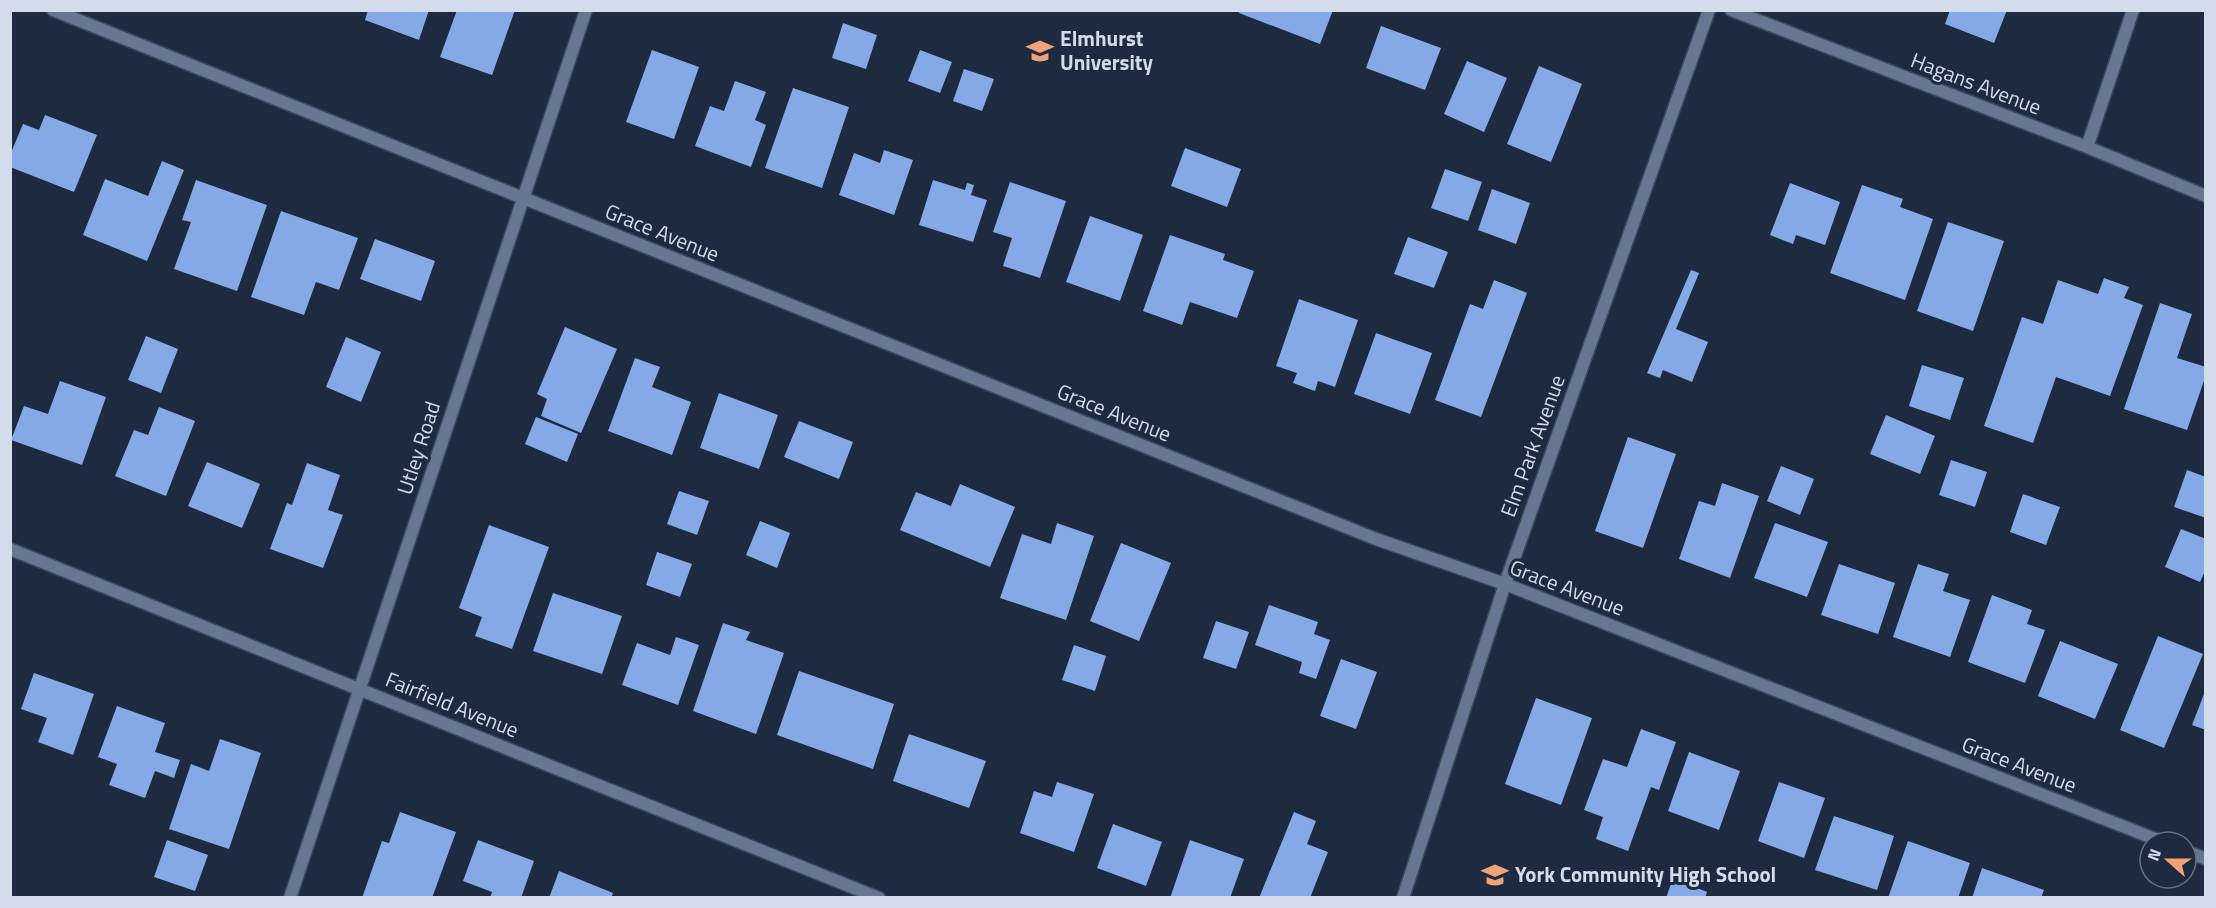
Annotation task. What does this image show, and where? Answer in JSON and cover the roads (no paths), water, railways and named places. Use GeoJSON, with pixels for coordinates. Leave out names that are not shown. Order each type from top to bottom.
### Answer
{"type":"FeatureCollection","features":[{"type":"Feature","properties":{"kind":"street","name":"Grace Avenue"},"geometry":{"type":"LineString","coordinates":[[53,10],[1365,535],[1505,584],[2138,832]]}},
{"type":"Feature","properties":{"kind":"street","name":"Utley Road"},"geometry":{"type":"LineString","coordinates":[[290,897],[586,10]]}},
{"type":"Feature","properties":{"kind":"street","name":"Elm Park Avenue"},"geometry":{"type":"LineString","coordinates":[[1403,897],[1505,584],[1709,10]]}},
{"type":"Feature","properties":{"kind":"street","name":"Hagans Avenue"},"geometry":{"type":"LineString","coordinates":[[1731,10],[2087,147],[2205,196]]}},
{"type":"Feature","properties":{"kind":"street"},"geometry":{"type":"LineString","coordinates":[[2087,147],[2133,10]]}},
{"type":"Feature","properties":{"kind":"street","name":"Fairfield Avenue"},"geometry":{"type":"LineString","coordinates":[[10,549],[879,897]]}},
{"type":"Feature","properties":{"kind":"place","name":"Elmhurst University"},"geometry":{"type":"Point","coordinates":[1040,51]}},
{"type":"Feature","properties":{"kind":"place","name":"York Community High School"},"geometry":{"type":"Point","coordinates":[1495,875]}}]}
